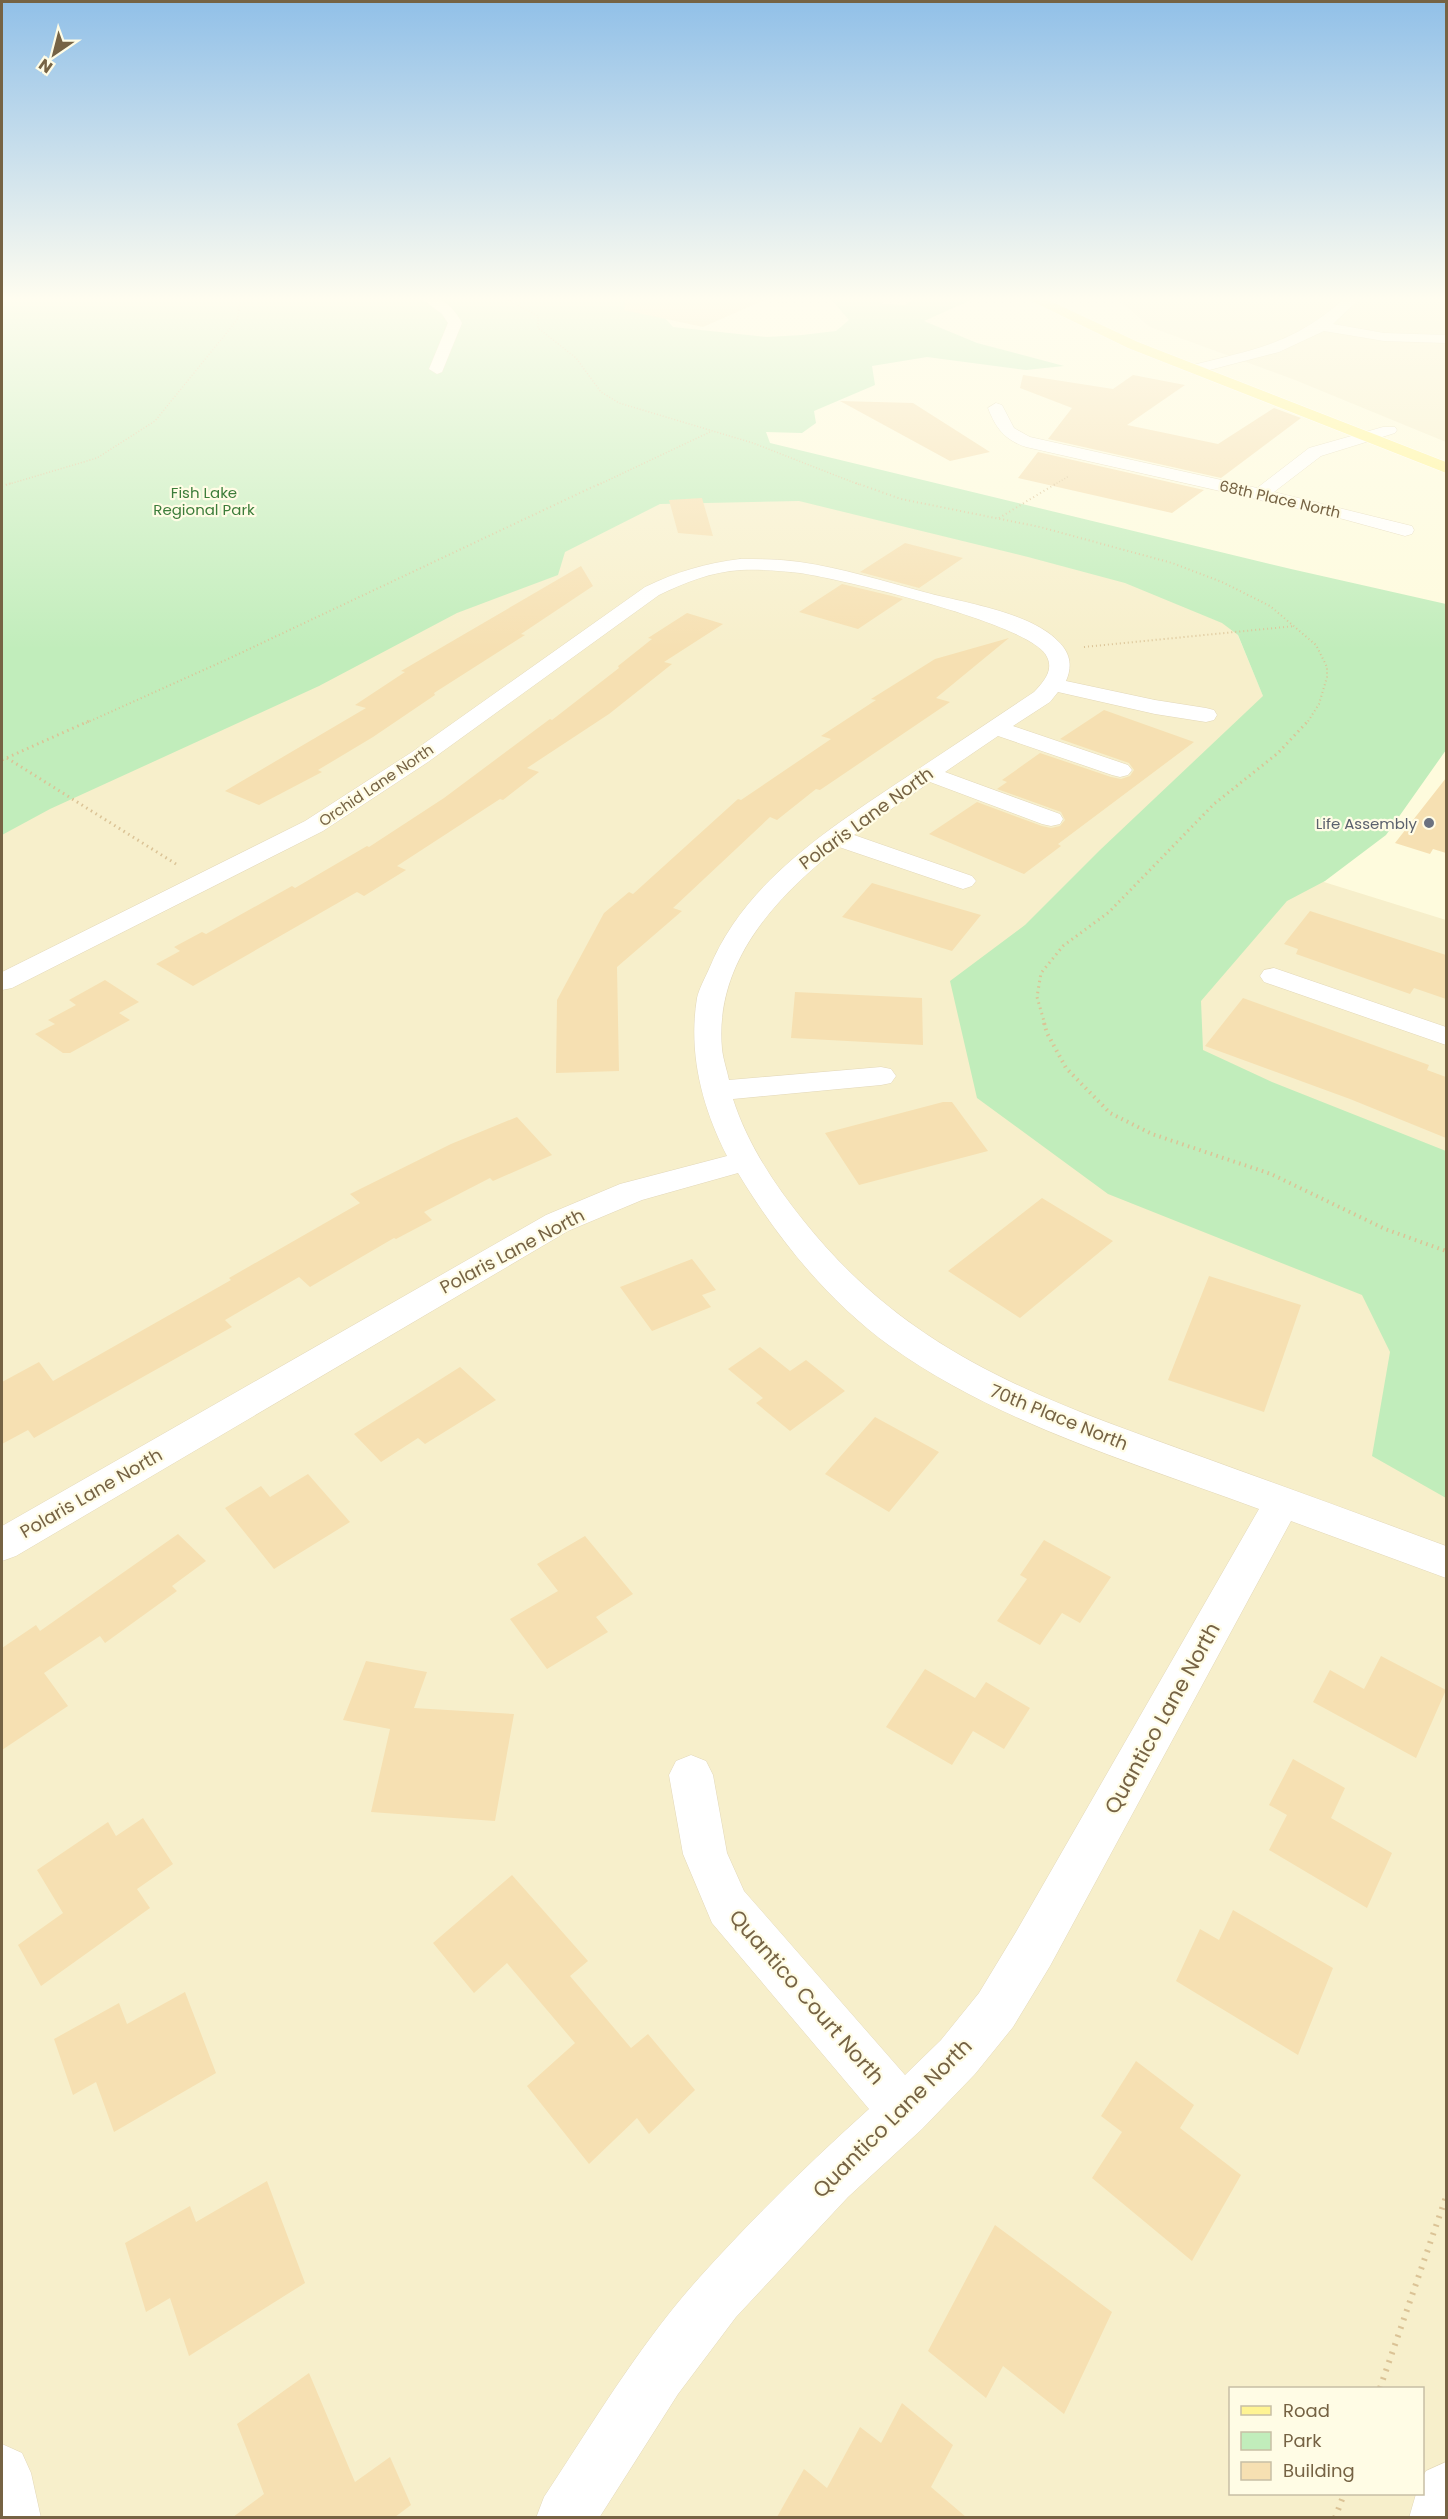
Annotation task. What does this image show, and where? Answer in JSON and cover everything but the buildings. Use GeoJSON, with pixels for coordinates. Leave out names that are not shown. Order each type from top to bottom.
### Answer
{"type":"FeatureCollection","features":[{"type":"Feature","properties":{"kind":"main road"},"geometry":{"type":"LineString","coordinates":[[1311,415],[1446,468]]}},
{"type":"Feature","properties":{"kind":"main road"},"geometry":{"type":"LineString","coordinates":[[1349,415],[1446,452]]}},
{"type":"Feature","properties":{"kind":"street","name":"68th Place North"},"geometry":{"type":"LineString","coordinates":[[999,415],[1004,428],[1018,439],[1261,494],[1406,530]]}},
{"type":"Feature","properties":{"kind":"street"},"geometry":{"type":"LineString","coordinates":[[1261,494],[1315,452],[1389,430]]}},
{"type":"Feature","properties":{"kind":"street","name":"Orchid Lane North"},"geometry":{"type":"LineString","coordinates":[[2,982],[314,826],[370,791],[652,591],[685,574],[732,565],[783,565],[833,573],[1001,619],[1027,629],[1054,650]]}},
{"type":"Feature","properties":{"kind":"street"},"geometry":{"type":"LineString","coordinates":[[1054,650],[1062,670],[1055,685],[1155,707],[1206,715]]}},
{"type":"Feature","properties":{"kind":"street","name":"Polaris Lane North"},"geometry":{"type":"LineString","coordinates":[[2,1545],[557,1223],[631,1192],[746,1161],[726,1121],[715,1091],[709,1062],[709,1010],[716,974],[730,948],[764,902],[801,864],[835,837],[1042,697],[1055,685]]}},
{"type":"Feature","properties":{"kind":"street"},"geometry":{"type":"LineString","coordinates":[[996,728],[1120,770]]}},
{"type":"Feature","properties":{"kind":"street"},"geometry":{"type":"LineString","coordinates":[[927,773],[1051,819]]}},
{"type":"Feature","properties":{"kind":"street"},"geometry":{"type":"LineString","coordinates":[[835,837],[963,881]]}},
{"type":"Feature","properties":{"kind":"street"},"geometry":{"type":"LineString","coordinates":[[1274,976],[1446,1036]]}},
{"type":"Feature","properties":{"kind":"street"},"geometry":{"type":"LineString","coordinates":[[715,1091],[881,1076]]}},
{"type":"Feature","properties":{"kind":"street","name":"70th Place North"},"geometry":{"type":"LineString","coordinates":[[746,1161],[775,1207],[842,1287],[886,1324],[936,1358],[985,1386],[1044,1414],[1446,1562]]}},
{"type":"Feature","properties":{"kind":"street","name":"Quantico Lane North"},"geometry":{"type":"LineString","coordinates":[[565,2517],[658,2374],[717,2298],[830,2179],[904,2111],[958,2056],[996,2010],[1033,1949],[1283,1501]]}},
{"type":"Feature","properties":{"kind":"street","name":"Quantico Court North"},"geometry":{"type":"LineString","coordinates":[[691,1774],[705,1854],[728,1907],[904,2111]]}},
{"type":"Feature","properties":{"kind":"street"},"geometry":{"type":"LineString","coordinates":[[2,2473],[12,2517]]}},
{"type":"Feature","properties":{"kind":"street"},"geometry":{"type":"LineString","coordinates":[[1438,2517],[1446,2491]]}},
{"type":"Feature","properties":{"kind":"path"},"geometry":{"type":"LineString","coordinates":[[2,486],[97,458],[155,422],[161,415]]}},
{"type":"Feature","properties":{"kind":"path"},"geometry":{"type":"LineString","coordinates":[[2,760],[293,629],[713,431]]}},
{"type":"Feature","properties":{"kind":"path"},"geometry":{"type":"LineString","coordinates":[[998,519],[1055,486],[1095,458]]}},
{"type":"Feature","properties":{"kind":"path"},"geometry":{"type":"LineString","coordinates":[[1054,650],[1295,626]]}},
{"type":"Feature","properties":{"kind":"path"},"geometry":{"type":"LineString","coordinates":[[6,758],[205,882]]}},
{"type":"Feature","properties":{"kind":"path"},"geometry":{"type":"LineString","coordinates":[[1380,2387],[1446,2198]]}},
{"type":"Feature","properties":{"kind":"path"},"geometry":{"type":"LineString","coordinates":[[1335,2517],[1343,2495]]}},
{"type":"Feature","properties":{"kind":"shaded area"},"geometry":{"type":"Polygon","coordinates":[[[1379,415],[1446,415],[1446,442],[1379,415]]]}},
{"type":"Feature","properties":{"kind":"shaded area"},"geometry":{"type":"Polygon","coordinates":[[[834,500],[1117,572],[1234,626],[1269,710],[1295,873],[1446,920],[1446,2517],[2,2518],[2,828],[650,503],[834,500]]]}},
{"type":"Feature","properties":{"kind":"green space","name":"Fish Lake Regional Park"},"geometry":{"type":"Polygon","coordinates":[[[2,415],[815,415],[816,423],[802,433],[766,432],[770,443],[1291,569],[1446,604],[1446,750],[1386,835],[1325,881],[1287,901],[1201,1001],[1203,1050],[1272,1082],[1446,1151],[1446,1498],[1372,1456],[1390,1352],[1362,1295],[1108,1194],[977,1098],[950,981],[1025,925],[1100,850],[1263,696],[1238,635],[1222,623],[1125,583],[799,501],[660,504],[565,552],[558,575],[457,613],[319,686],[50,809],[2,835],[2,415]]]}},
{"type":"Feature","properties":{"kind":"place","name":"Life Assembly"},"geometry":{"type":"Point","coordinates":[1429,823]}}]}
